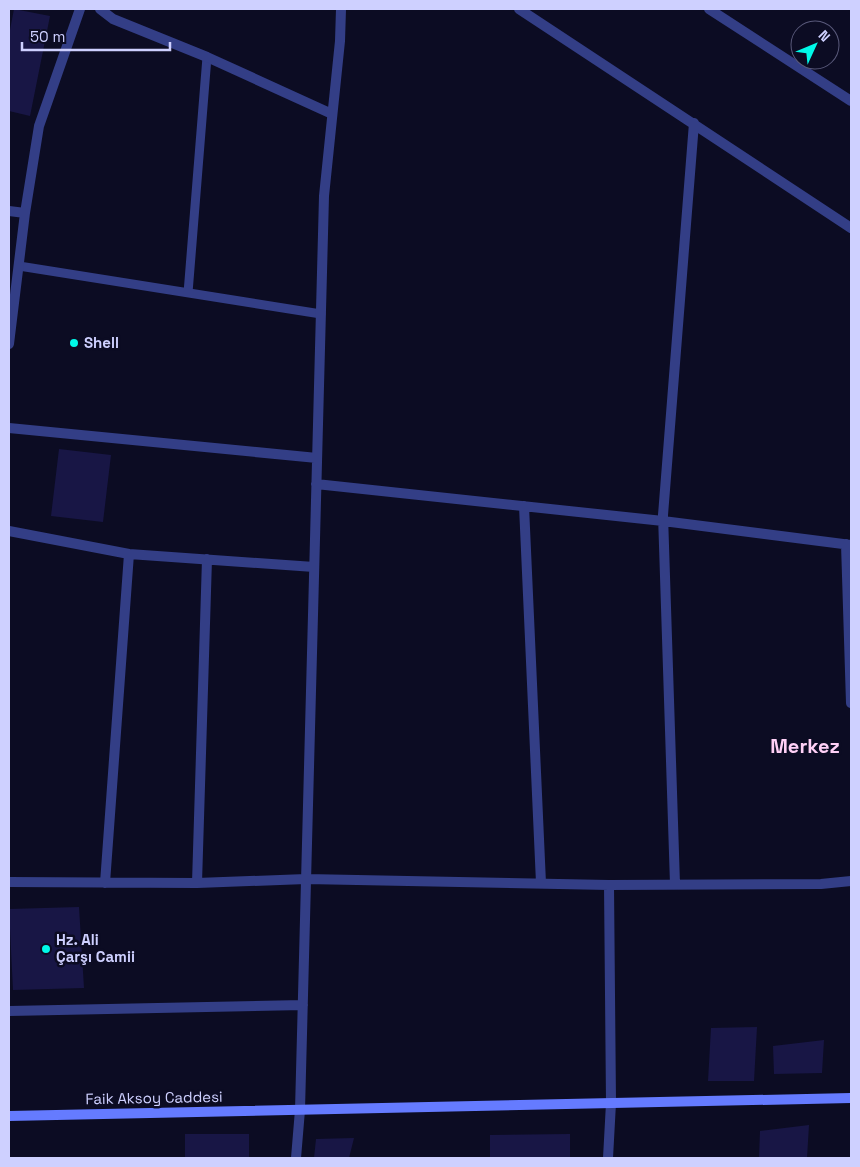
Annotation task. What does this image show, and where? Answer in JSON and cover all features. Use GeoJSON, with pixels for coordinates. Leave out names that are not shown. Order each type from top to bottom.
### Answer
{"type":"FeatureCollection","features":[{"type":"Feature","properties":{"kind":"main road","name":"Faik Aksoy Caddesi"},"geometry":{"type":"LineString","coordinates":[[9,1116],[851,1098]]}},
{"type":"Feature","properties":{"kind":"street"},"geometry":{"type":"LineString","coordinates":[[9,344],[10,318],[38,126],[80,9]]}},
{"type":"Feature","properties":{"kind":"street"},"geometry":{"type":"LineString","coordinates":[[100,9],[113,19],[207,57],[332,114]]}},
{"type":"Feature","properties":{"kind":"street"},"geometry":{"type":"LineString","coordinates":[[296,1158],[300,1110],[324,196],[340,41],[341,9]]}},
{"type":"Feature","properties":{"kind":"street"},"geometry":{"type":"LineString","coordinates":[[519,9],[851,228]]}},
{"type":"Feature","properties":{"kind":"street"},"geometry":{"type":"LineString","coordinates":[[709,9],[851,101]]}},
{"type":"Feature","properties":{"kind":"street"},"geometry":{"type":"LineString","coordinates":[[675,884],[663,520],[694,123]]}},
{"type":"Feature","properties":{"kind":"street"},"geometry":{"type":"LineString","coordinates":[[9,210],[25,213]]}},
{"type":"Feature","properties":{"kind":"street"},"geometry":{"type":"LineString","coordinates":[[9,428],[317,458]]}},
{"type":"Feature","properties":{"kind":"street"},"geometry":{"type":"LineString","coordinates":[[316,484],[663,520],[849,545],[851,703]]}},
{"type":"Feature","properties":{"kind":"street"},"geometry":{"type":"LineString","coordinates":[[524,506],[541,883]]}},
{"type":"Feature","properties":{"kind":"street"},"geometry":{"type":"LineString","coordinates":[[9,531],[129,554],[314,567]]}},
{"type":"Feature","properties":{"kind":"street"},"geometry":{"type":"LineString","coordinates":[[105,883],[129,554]]}},
{"type":"Feature","properties":{"kind":"street"},"geometry":{"type":"LineString","coordinates":[[197,883],[207,559]]}},
{"type":"Feature","properties":{"kind":"street"},"geometry":{"type":"LineString","coordinates":[[9,882],[197,883],[306,879],[609,885],[821,884],[851,881]]}},
{"type":"Feature","properties":{"kind":"street"},"geometry":{"type":"LineString","coordinates":[[608,1158],[611,1103],[609,885]]}},
{"type":"Feature","properties":{"kind":"street"},"geometry":{"type":"LineString","coordinates":[[9,1011],[303,1005]]}},
{"type":"Feature","properties":{"kind":"lane"},"geometry":{"type":"LineString","coordinates":[[188,293],[207,57]]}},
{"type":"Feature","properties":{"kind":"lane"},"geometry":{"type":"LineString","coordinates":[[19,266],[321,314]]}},
{"type":"Feature","properties":{"kind":"building"},"geometry":{"type":"Polygon","coordinates":[[[14,9],[50,16],[30,116],[9,111],[9,35],[14,9]]]}},
{"type":"Feature","properties":{"kind":"building"},"geometry":{"type":"Polygon","coordinates":[[[59,449],[111,455],[103,522],[51,516],[59,449]]]}},
{"type":"Feature","properties":{"kind":"building","name":"Hz. Ali Çarşı Camii"},"geometry":{"type":"Polygon","coordinates":[[[79,907],[84,988],[13,990],[9,909],[79,907]]]}},
{"type":"Feature","properties":{"kind":"building"},"geometry":{"type":"Polygon","coordinates":[[[757,1027],[754,1081],[708,1081],[711,1028],[757,1027]]]}},
{"type":"Feature","properties":{"kind":"building"},"geometry":{"type":"Polygon","coordinates":[[[824,1040],[822,1073],[774,1074],[773,1046],[824,1040]]]}},
{"type":"Feature","properties":{"kind":"building"},"geometry":{"type":"Polygon","coordinates":[[[809,1125],[807,1158],[759,1158],[760,1131],[809,1125]]]}},
{"type":"Feature","properties":{"kind":"building"},"geometry":{"type":"Polygon","coordinates":[[[185,1134],[249,1134],[249,1158],[185,1158],[185,1134]]]}},
{"type":"Feature","properties":{"kind":"building"},"geometry":{"type":"Polygon","coordinates":[[[570,1134],[570,1158],[490,1158],[490,1135],[570,1134]]]}},
{"type":"Feature","properties":{"kind":"building"},"geometry":{"type":"Polygon","coordinates":[[[354,1138],[349,1158],[314,1158],[316,1139],[354,1138]]]}},
{"type":"Feature","properties":{"kind":"place","name":"Shell"},"geometry":{"type":"Point","coordinates":[74,343]}},
{"type":"Feature","properties":{"kind":"place","name":"Hz. Ali Çarşı Camii"},"geometry":{"type":"Point","coordinates":[46,949]}},
{"type":"Feature","properties":{"kind":"district","name":"Merkez"},"geometry":{"type":"Point","coordinates":[805,746]}}]}
